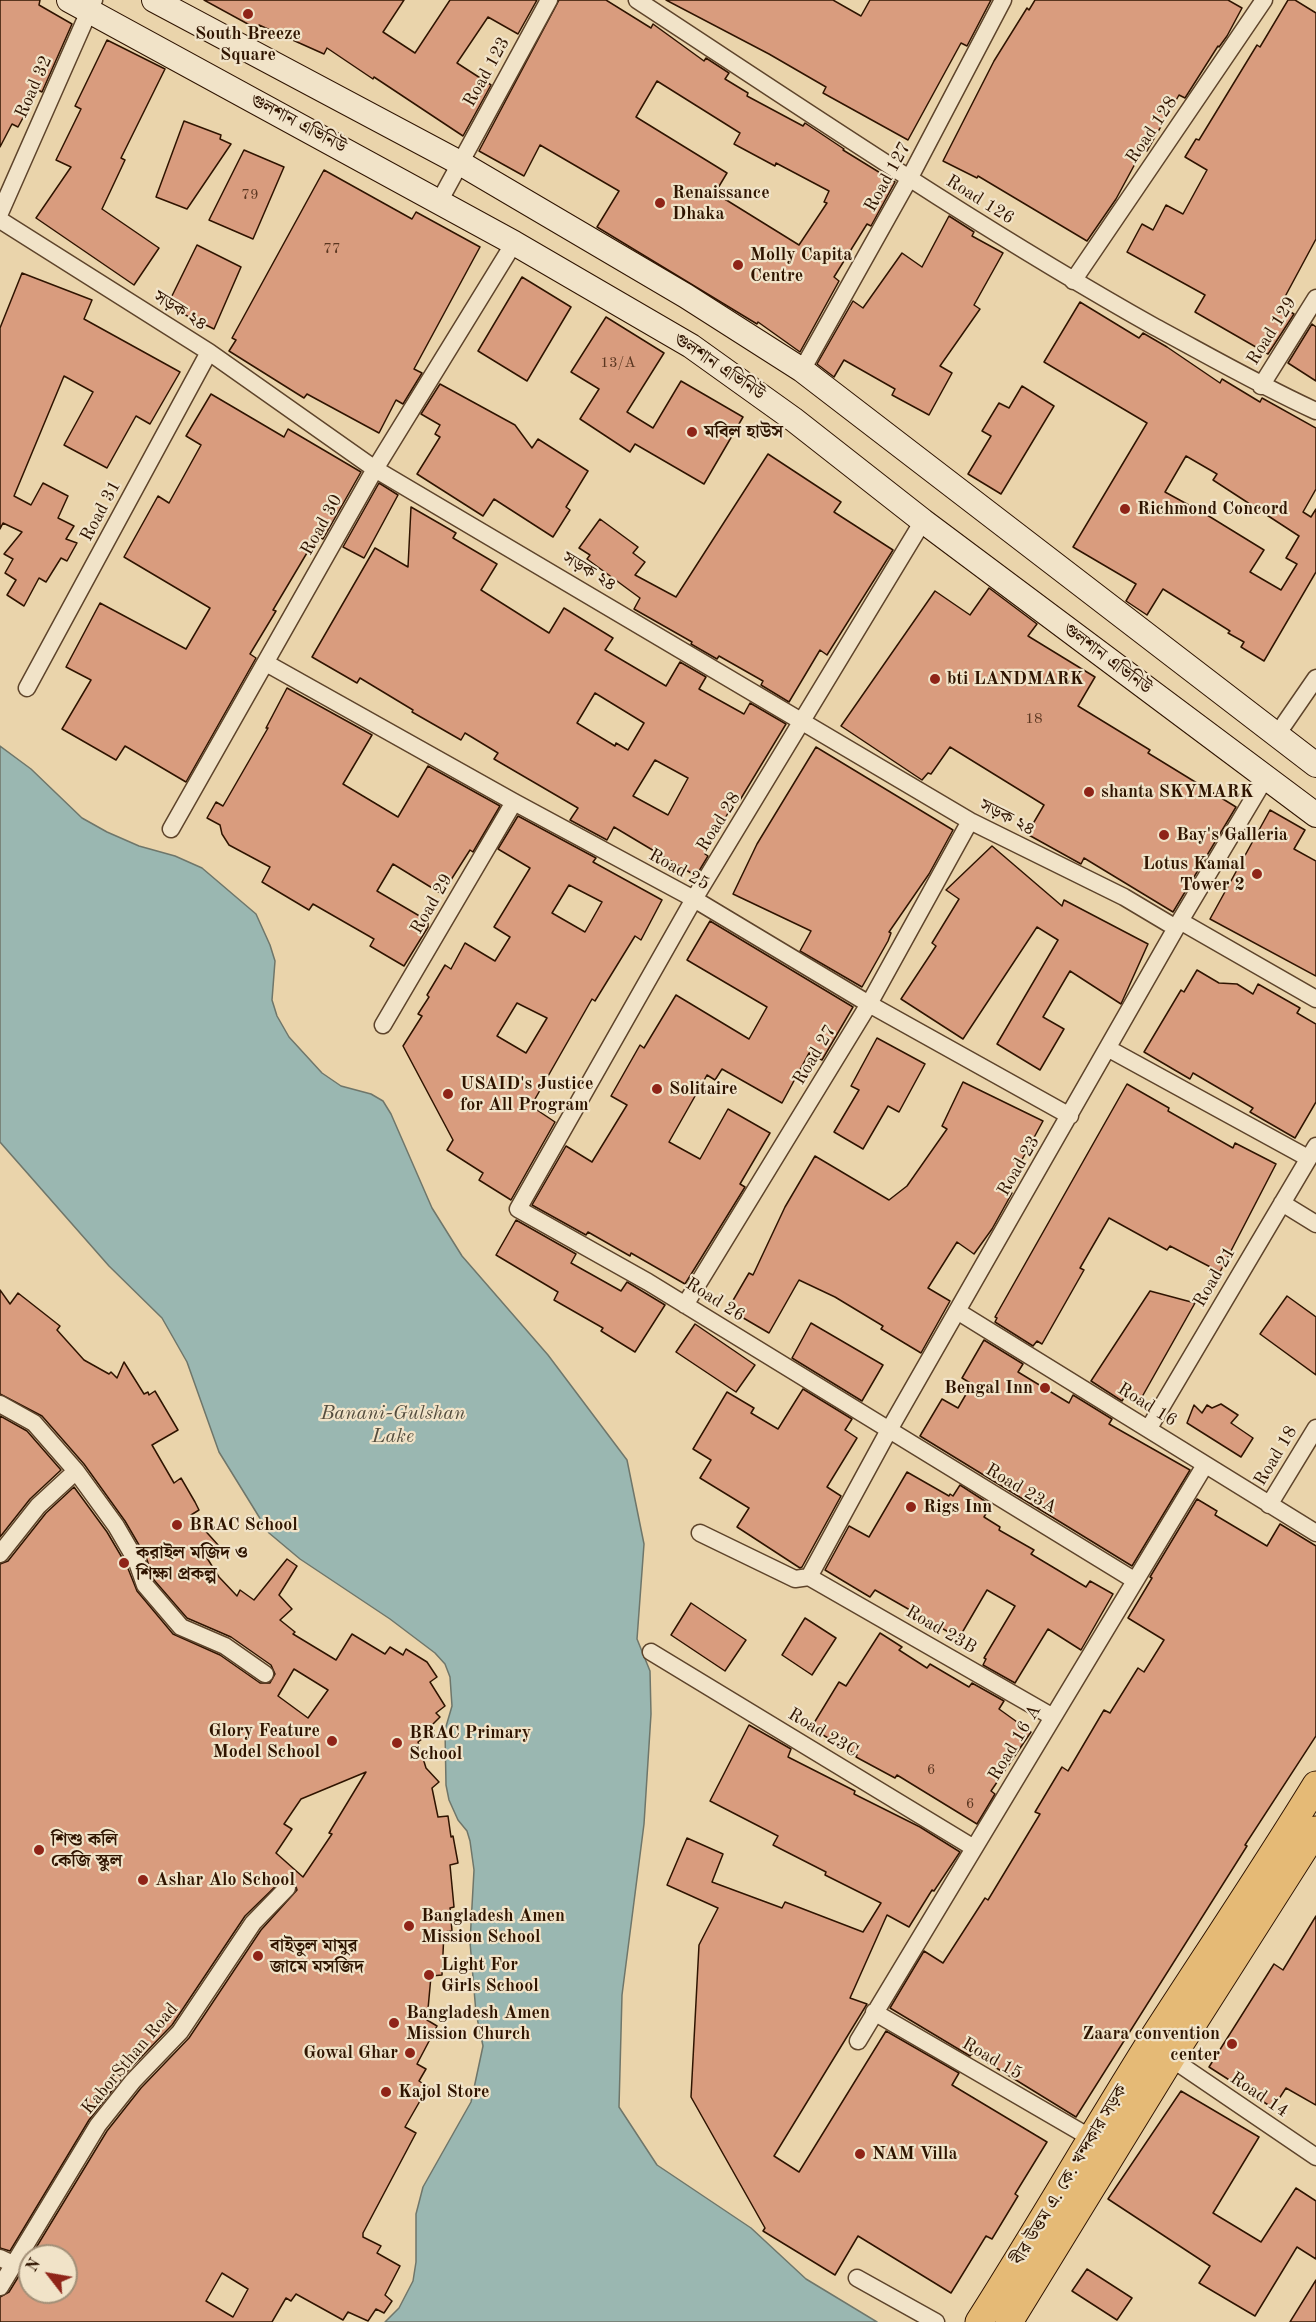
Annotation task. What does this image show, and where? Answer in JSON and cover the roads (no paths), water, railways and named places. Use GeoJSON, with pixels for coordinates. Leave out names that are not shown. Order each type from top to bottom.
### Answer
{"type":"FeatureCollection","features":[{"type":"Feature","properties":{"kind":"main road"},"geometry":{"type":"LineString","coordinates":[[154,0],[460,163],[686,296],[802,370],[1316,765]]}},
{"type":"Feature","properties":{"kind":"main road","name":"গুলশান এভিনিউ"},"geometry":{"type":"LineString","coordinates":[[84,4],[514,243],[691,346],[793,419],[923,521],[1316,815]]}},
{"type":"Feature","properties":{"kind":"main road","name":"বীর উত্তম এ. কে. খন্দকার সড়ক"},"geometry":{"type":"LineString","coordinates":[[1009,2322],[1160,2052],[1311,1820],[1316,1785]]}},
{"type":"Feature","properties":{"kind":"main road","name":"বীর উত্তম এ. কে. খন্দকার সড়ক"},"geometry":{"type":"LineString","coordinates":[[979,2322],[1034,2236],[1091,2138],[1160,2052]]}},
{"type":"Feature","properties":{"kind":"street","name":"Road 123"},"geometry":{"type":"LineString","coordinates":[[439,202],[549,0]]}},
{"type":"Feature","properties":{"kind":"street","name":"Road 126"},"geometry":{"type":"LineString","coordinates":[[637,0],[909,179],[1073,281],[1261,386],[1316,411]]}},
{"type":"Feature","properties":{"kind":"street","name":"Road 127"},"geometry":{"type":"LineString","coordinates":[[802,370],[909,179],[1003,0]]}},
{"type":"Feature","properties":{"kind":"street","name":"Road 128"},"geometry":{"type":"LineString","coordinates":[[1073,281],[1264,0]]}},
{"type":"Feature","properties":{"kind":"street","name":"Road 32"},"geometry":{"type":"LineString","coordinates":[[0,213],[84,4]]}},
{"type":"Feature","properties":{"kind":"street","name":"সড়ক ২৪"},"geometry":{"type":"LineString","coordinates":[[0,220],[208,352],[375,469],[970,821],[1124,897],[1316,999]]}},
{"type":"Feature","properties":{"kind":"street","name":"Road 30"},"geometry":{"type":"LineString","coordinates":[[171,829],[375,469],[514,243]]}},
{"type":"Feature","properties":{"kind":"street","name":"Road 129"},"geometry":{"type":"LineString","coordinates":[[1261,386],[1316,298]]}},
{"type":"Feature","properties":{"kind":"street","name":"Road 31"},"geometry":{"type":"LineString","coordinates":[[27,687],[208,352]]}},
{"type":"Feature","properties":{"kind":"street","name":"Road 28"},"geometry":{"type":"LineString","coordinates":[[518,1209],[694,899],[804,721],[923,521]]}},
{"type":"Feature","properties":{"kind":"street","name":"Road 25"},"geometry":{"type":"LineString","coordinates":[[266,663],[514,802],[694,899],[869,1004],[1070,1116]]}},
{"type":"Feature","properties":{"kind":"street"},"geometry":{"type":"LineString","coordinates":[[1276,736],[1316,678]]}},
{"type":"Feature","properties":{"kind":"street","name":"Road 23"},"geometry":{"type":"LineString","coordinates":[[809,1577],[888,1430],[1109,1049],[1178,925],[1266,777]]}},
{"type":"Feature","properties":{"kind":"street","name":"Road 29"},"geometry":{"type":"LineString","coordinates":[[383,1025],[514,802]]}},
{"type":"Feature","properties":{"kind":"street","name":"Road 27"},"geometry":{"type":"LineString","coordinates":[[685,1305],[869,1004],[970,821]]}},
{"type":"Feature","properties":{"kind":"street"},"geometry":{"type":"LineString","coordinates":[[1109,1049],[1312,1152]]}},
{"type":"Feature","properties":{"kind":"street","name":"Road 21"},"geometry":{"type":"LineString","coordinates":[[1149,1428],[1312,1152]]}},
{"type":"Feature","properties":{"kind":"street"},"geometry":{"type":"LineString","coordinates":[[1282,1203],[1316,1224]]}},
{"type":"Feature","properties":{"kind":"street","name":"Road 26"},"geometry":{"type":"LineString","coordinates":[[518,1209],[685,1305],[888,1430]]}},
{"type":"Feature","properties":{"kind":"street","name":"Road 16"},"geometry":{"type":"LineString","coordinates":[[957,1311],[1316,1533]]}},
{"type":"Feature","properties":{"kind":"street"},"geometry":{"type":"LineString","coordinates":[[0,1404],[34,1423],[76,1471],[116,1526],[137,1562],[145,1586],[181,1627],[225,1646],[265,1674]]}},
{"type":"Feature","properties":{"kind":"street","name":"Road 18"},"geometry":{"type":"LineString","coordinates":[[1269,1505],[1316,1428]]}},
{"type":"Feature","properties":{"kind":"street","name":"Road 23A"},"geometry":{"type":"LineString","coordinates":[[888,1430],[1134,1580]]}},
{"type":"Feature","properties":{"kind":"street","name":"Road 16 A"},"geometry":{"type":"LineString","coordinates":[[858,2041],[1204,1465]]}},
{"type":"Feature","properties":{"kind":"street"},"geometry":{"type":"LineString","coordinates":[[0,1554],[38,1506],[76,1471]]}},
{"type":"Feature","properties":{"kind":"street"},"geometry":{"type":"LineString","coordinates":[[700,1533],[795,1580],[809,1577]]}},
{"type":"Feature","properties":{"kind":"street","name":"Road 23B"},"geometry":{"type":"LineString","coordinates":[[809,1577],[1053,1717]]}},
{"type":"Feature","properties":{"kind":"street","name":"Road 23C"},"geometry":{"type":"LineString","coordinates":[[651,1652],[974,1848]]}},
{"type":"Feature","properties":{"kind":"street","name":"KaborSthan Road"},"geometry":{"type":"LineString","coordinates":[[0,2288],[7,2261],[98,2125],[132,2081],[180,2032],[253,1923],[287,1888]]}},
{"type":"Feature","properties":{"kind":"street","name":"Road 15"},"geometry":{"type":"LineString","coordinates":[[874,2012],[1091,2138]]}},
{"type":"Feature","properties":{"kind":"street","name":"Road 14"},"geometry":{"type":"LineString","coordinates":[[1160,2052],[1316,2157]]}},
{"type":"Feature","properties":{"kind":"street"},"geometry":{"type":"LineString","coordinates":[[858,2278],[936,2322]]}},
{"type":"Feature","properties":{"kind":"water","name":"Banani-Gulshan Lake"},"geometry":{"type":"Polygon","coordinates":[[[0,746],[31,769],[82,818],[139,846],[175,856],[202,868],[256,914],[275,961],[272,1000],[277,1016],[289,1037],[322,1073],[341,1086],[371,1094],[383,1101],[391,1114],[432,1208],[462,1256],[548,1355],[627,1460],[644,1544],[637,1639],[650,1671],[651,1714],[644,1824],[622,1995],[619,2107],[657,2165],[751,2228],[806,2279],[877,2322],[385,2322],[399,2308],[413,2281],[416,2262],[416,2214],[423,2187],[471,2102],[483,2046],[476,2013],[470,1942],[474,1870],[470,1841],[467,1831],[458,1820],[449,1800],[446,1785],[445,1730],[452,1706],[450,1677],[445,1664],[435,1653],[390,1619],[300,1559],[269,1533],[219,1452],[187,1362],[162,1318],[109,1266],[0,1142],[0,746]]]}},
{"type":"Feature","properties":{"kind":"place","name":"South Breeze Square"},"geometry":{"type":"Point","coordinates":[248,14]}},
{"type":"Feature","properties":{"kind":"place","name":"Renaissance Dhaka"},"geometry":{"type":"Point","coordinates":[660,203]}},
{"type":"Feature","properties":{"kind":"place","name":"Molly Capita Centre"},"geometry":{"type":"Point","coordinates":[738,265]}},
{"type":"Feature","properties":{"kind":"place","name":"মবিল হাউস"},"geometry":{"type":"Point","coordinates":[692,432]}},
{"type":"Feature","properties":{"kind":"place","name":"Richmond Concord"},"geometry":{"type":"Point","coordinates":[1125,509]}},
{"type":"Feature","properties":{"kind":"place","name":"bti LANDMARK"},"geometry":{"type":"Point","coordinates":[935,679]}},
{"type":"Feature","properties":{"kind":"place","name":"shanta SKYMARK"},"geometry":{"type":"Point","coordinates":[1089,792]}},
{"type":"Feature","properties":{"kind":"place","name":"Bay's Galleria"},"geometry":{"type":"Point","coordinates":[1164,835]}},
{"type":"Feature","properties":{"kind":"place","name":"Lotus Kamal Tower 2"},"geometry":{"type":"Point","coordinates":[1257,874]}},
{"type":"Feature","properties":{"kind":"place","name":"Solitaire"},"geometry":{"type":"Point","coordinates":[657,1089]}},
{"type":"Feature","properties":{"kind":"place","name":"USAID's Justice for All Program"},"geometry":{"type":"Point","coordinates":[448,1094]}},
{"type":"Feature","properties":{"kind":"place","name":"Bengal Inn"},"geometry":{"type":"Point","coordinates":[1045,1388]}},
{"type":"Feature","properties":{"kind":"place","name":"Rigs Inn"},"geometry":{"type":"Point","coordinates":[911,1507]}},
{"type":"Feature","properties":{"kind":"place","name":"BRAC School"},"geometry":{"type":"Point","coordinates":[177,1525]}},
{"type":"Feature","properties":{"kind":"place","name":"করাইল মজিদ ও শিক্ষা প্রকল্প"},"geometry":{"type":"Point","coordinates":[124,1563]}},
{"type":"Feature","properties":{"kind":"place","name":"Glory Feature Model School"},"geometry":{"type":"Point","coordinates":[332,1741]}},
{"type":"Feature","properties":{"kind":"place","name":"BRAC Primary School"},"geometry":{"type":"Point","coordinates":[397,1743]}},
{"type":"Feature","properties":{"kind":"place","name":"শিশু কলি কেজি স্কুল"},"geometry":{"type":"Point","coordinates":[39,1850]}},
{"type":"Feature","properties":{"kind":"place","name":"Ashar Alo School"},"geometry":{"type":"Point","coordinates":[143,1880]}},
{"type":"Feature","properties":{"kind":"place","name":"Bangladesh Amen Mission School"},"geometry":{"type":"Point","coordinates":[409,1926]}},
{"type":"Feature","properties":{"kind":"place","name":"বাইতুল মামুর জামে মসজিদ"},"geometry":{"type":"Point","coordinates":[258,1956]}},
{"type":"Feature","properties":{"kind":"place","name":"Light For Girls School"},"geometry":{"type":"Point","coordinates":[429,1975]}},
{"type":"Feature","properties":{"kind":"place","name":"Bangladesh Amen Mission Church"},"geometry":{"type":"Point","coordinates":[394,2023]}},
{"type":"Feature","properties":{"kind":"place","name":"Zaara convention center"},"geometry":{"type":"Point","coordinates":[1232,2044]}},
{"type":"Feature","properties":{"kind":"place","name":"Gowal Ghar"},"geometry":{"type":"Point","coordinates":[410,2053]}},
{"type":"Feature","properties":{"kind":"place","name":"Kajol Store"},"geometry":{"type":"Point","coordinates":[386,2092]}},
{"type":"Feature","properties":{"kind":"place","name":"NAM Villa"},"geometry":{"type":"Point","coordinates":[860,2154]}}]}
